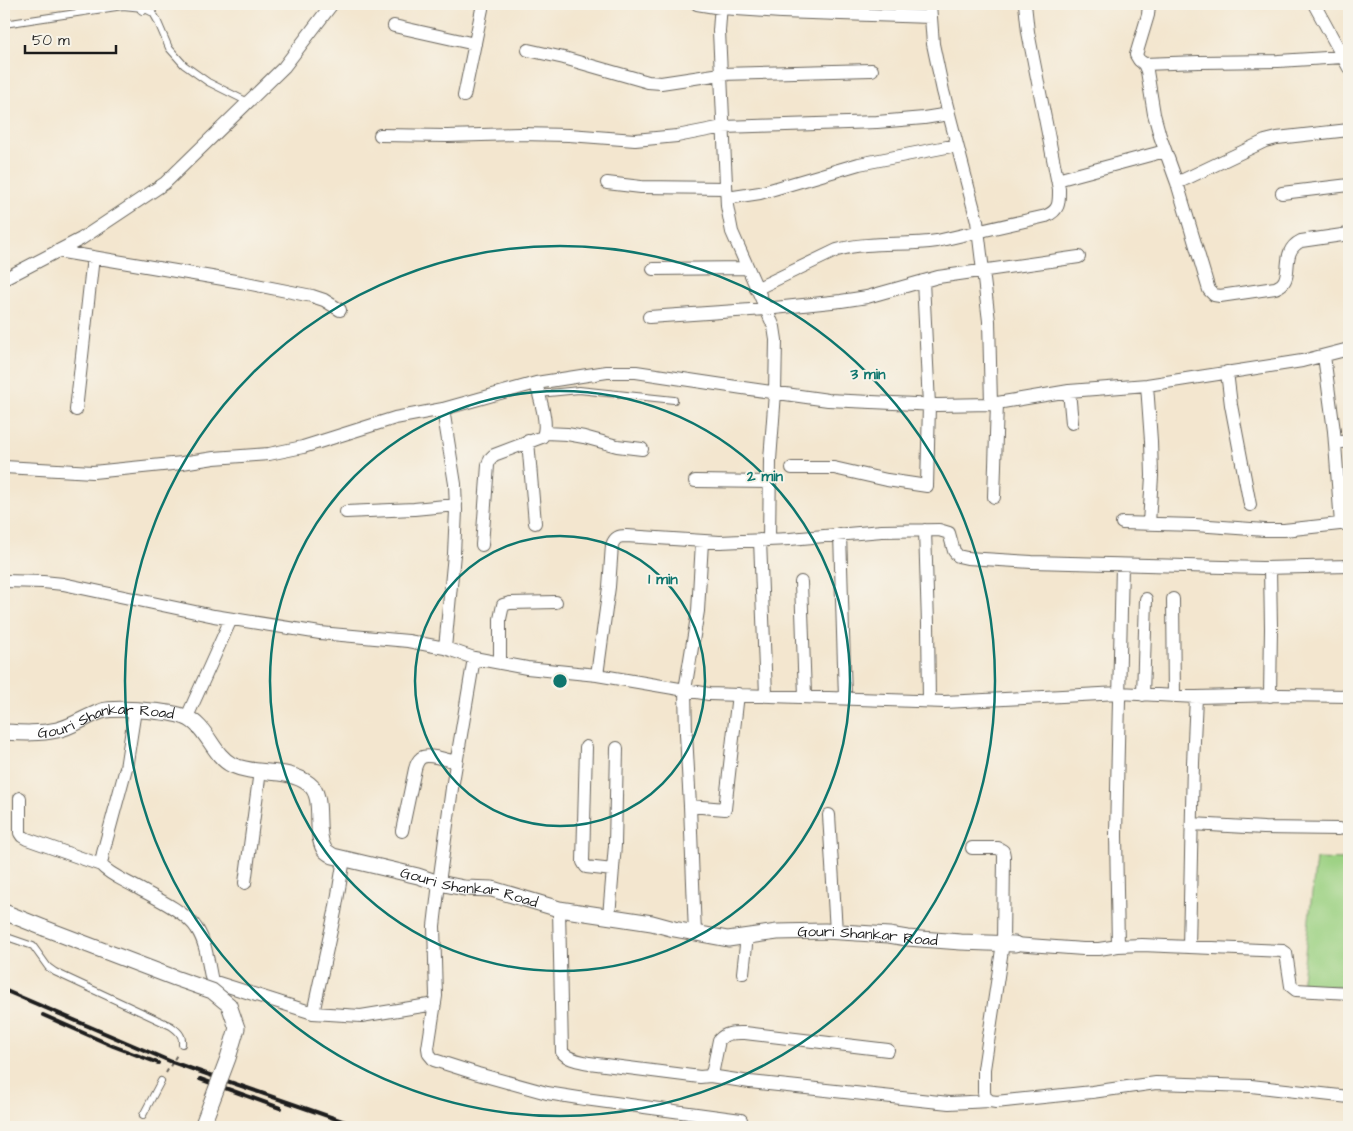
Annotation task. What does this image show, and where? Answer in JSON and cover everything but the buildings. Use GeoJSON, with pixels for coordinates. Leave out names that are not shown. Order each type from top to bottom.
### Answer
{"type":"FeatureCollection","features":[{"type":"Feature","properties":{"kind":"street"},"geometry":{"type":"LineString","coordinates":[[4,279],[81,239],[165,183],[284,67],[332,4]]}},
{"type":"Feature","properties":{"kind":"street"},"geometry":{"type":"LineString","coordinates":[[464,96],[483,4]]}},
{"type":"Feature","properties":{"kind":"street"},"geometry":{"type":"LineString","coordinates":[[697,4],[876,10],[931,17]]}},
{"type":"Feature","properties":{"kind":"street"},"geometry":{"type":"LineString","coordinates":[[930,4],[933,44],[977,221],[989,321],[994,403],[994,497]]}},
{"type":"Feature","properties":{"kind":"street"},"geometry":{"type":"LineString","coordinates":[[756,289],[837,250],[848,247],[921,244],[1054,213],[1059,202],[1058,180],[1028,32],[1025,4]]}},
{"type":"Feature","properties":{"kind":"street"},"geometry":{"type":"LineString","coordinates":[[1149,4],[1148,15],[1136,55],[1147,71],[1154,114],[1209,290],[1214,295],[1220,296],[1275,288],[1282,285],[1285,280],[1290,250],[1295,244],[1301,241],[1349,234]]}},
{"type":"Feature","properties":{"kind":"street"},"geometry":{"type":"LineString","coordinates":[[1314,4],[1346,63]]}},
{"type":"Feature","properties":{"kind":"street"},"geometry":{"type":"LineString","coordinates":[[721,6],[719,31],[723,127],[727,193],[732,232],[774,327],[776,340],[770,482],[764,540],[766,695]]}},
{"type":"Feature","properties":{"kind":"street"},"geometry":{"type":"LineString","coordinates":[[394,26],[475,44]]}},
{"type":"Feature","properties":{"kind":"street"},"geometry":{"type":"LineString","coordinates":[[528,50],[564,58],[648,82],[661,83],[721,74],[872,70]]}},
{"type":"Feature","properties":{"kind":"street"},"geometry":{"type":"LineString","coordinates":[[1144,64],[1278,61],[1346,63]]}},
{"type":"Feature","properties":{"kind":"street"},"geometry":{"type":"LineString","coordinates":[[380,136],[519,134],[569,135],[635,140],[677,136],[723,127],[877,122],[949,114]]}},
{"type":"Feature","properties":{"kind":"street"},"geometry":{"type":"LineString","coordinates":[[1177,183],[1265,141],[1349,130]]}},
{"type":"Feature","properties":{"kind":"street"},"geometry":{"type":"LineString","coordinates":[[607,183],[727,193],[760,193],[859,164],[957,145]]}},
{"type":"Feature","properties":{"kind":"street"},"geometry":{"type":"LineString","coordinates":[[1058,180],[1165,151]]}},
{"type":"Feature","properties":{"kind":"street"},"geometry":{"type":"LineString","coordinates":[[1282,193],[1349,185]]}},
{"type":"Feature","properties":{"kind":"street"},"geometry":{"type":"LineString","coordinates":[[57,251],[312,296],[324,300],[340,310]]}},
{"type":"Feature","properties":{"kind":"street"},"geometry":{"type":"LineString","coordinates":[[76,410],[93,257]]}},
{"type":"Feature","properties":{"kind":"street"},"geometry":{"type":"LineString","coordinates":[[649,317],[841,302],[868,297],[938,277],[1078,257]]}},
{"type":"Feature","properties":{"kind":"street"},"geometry":{"type":"LineString","coordinates":[[653,269],[747,268]]}},
{"type":"Feature","properties":{"kind":"street"},"geometry":{"type":"LineString","coordinates":[[792,468],[834,468],[887,480],[927,486],[929,405],[923,281]]}},
{"type":"Feature","properties":{"kind":"street"},"geometry":{"type":"LineString","coordinates":[[4,467],[93,472],[214,458],[269,454],[304,447],[395,418],[537,389],[607,372],[636,372],[828,400],[929,405],[994,403],[1069,391],[1147,385],[1302,361],[1349,350]]}},
{"type":"Feature","properties":{"kind":"street"},"geometry":{"type":"LineString","coordinates":[[1122,523],[1284,530],[1345,523],[1324,356]]}},
{"type":"Feature","properties":{"kind":"street"},"geometry":{"type":"LineString","coordinates":[[1227,372],[1231,405],[1250,505]]}},
{"type":"Feature","properties":{"kind":"street"},"geometry":{"type":"LineString","coordinates":[[1147,385],[1152,441],[1149,523]]}},
{"type":"Feature","properties":{"kind":"street"},"geometry":{"type":"LineString","coordinates":[[482,545],[490,459],[494,455],[542,437],[545,433],[544,418],[537,389]]}},
{"type":"Feature","properties":{"kind":"street"},"geometry":{"type":"LineString","coordinates":[[1069,391],[1072,423]]}},
{"type":"Feature","properties":{"kind":"street"},"geometry":{"type":"LineString","coordinates":[[442,409],[455,484],[456,505],[454,554],[445,648]]}},
{"type":"Feature","properties":{"kind":"street"},"geometry":{"type":"LineString","coordinates":[[545,433],[567,434],[617,446],[642,449]]}},
{"type":"Feature","properties":{"kind":"street"},"geometry":{"type":"LineString","coordinates":[[528,441],[535,523]]}},
{"type":"Feature","properties":{"kind":"street"},"geometry":{"type":"LineString","coordinates":[[1335,443],[1349,441]]}},
{"type":"Feature","properties":{"kind":"street"},"geometry":{"type":"LineString","coordinates":[[695,481],[770,482]]}},
{"type":"Feature","properties":{"kind":"street"},"geometry":{"type":"LineString","coordinates":[[346,512],[456,505]]}},
{"type":"Feature","properties":{"kind":"street"},"geometry":{"type":"LineString","coordinates":[[925,530],[929,701]]}},
{"type":"Feature","properties":{"kind":"street"},"geometry":{"type":"LineString","coordinates":[[597,675],[609,587],[612,545],[614,539],[619,536],[720,542],[882,531],[939,530],[948,533],[954,551],[958,556],[967,558],[1122,565],[1270,568],[1349,566]]}},
{"type":"Feature","properties":{"kind":"street"},"geometry":{"type":"LineString","coordinates":[[840,534],[845,698]]}},
{"type":"Feature","properties":{"kind":"street"},"geometry":{"type":"LineString","coordinates":[[695,934],[685,690],[698,611],[702,542]]}},
{"type":"Feature","properties":{"kind":"street"},"geometry":{"type":"LineString","coordinates":[[1118,946],[1116,835],[1122,565]]}},
{"type":"Feature","properties":{"kind":"street"},"geometry":{"type":"LineString","coordinates":[[1270,568],[1270,696]]}},
{"type":"Feature","properties":{"kind":"street"},"geometry":{"type":"LineString","coordinates":[[4,581],[63,584],[231,619],[320,633],[408,641],[445,648],[474,658],[528,668],[597,675],[709,694],[944,702],[1119,693],[1196,697],[1349,696]]}},
{"type":"Feature","properties":{"kind":"street"},"geometry":{"type":"LineString","coordinates":[[800,582],[805,696]]}},
{"type":"Feature","properties":{"kind":"street"},"geometry":{"type":"LineString","coordinates":[[1143,694],[1146,599]]}},
{"type":"Feature","properties":{"kind":"street"},"geometry":{"type":"LineString","coordinates":[[1173,599],[1174,696]]}},
{"type":"Feature","properties":{"kind":"street"},"geometry":{"type":"LineString","coordinates":[[500,663],[500,619],[504,606],[510,603],[556,602]]}},
{"type":"Feature","properties":{"kind":"street"},"geometry":{"type":"LineString","coordinates":[[187,717],[231,619]]}},
{"type":"Feature","properties":{"kind":"street"},"geometry":{"type":"LineString","coordinates":[[474,658],[438,884],[434,926],[436,996],[428,1048],[429,1054],[434,1060],[547,1093],[585,1100],[741,1120]]}},
{"type":"Feature","properties":{"kind":"street"},"geometry":{"type":"LineString","coordinates":[[690,806],[725,809],[738,694]]}},
{"type":"Feature","properties":{"kind":"street"},"geometry":{"type":"LineString","coordinates":[[1189,947],[1196,697]]}},
{"type":"Feature","properties":{"kind":"street","name":"Gouri Shankar Road"},"geometry":{"type":"LineString","coordinates":[[4,732],[40,733],[59,730],[87,716],[105,710],[126,709],[177,714],[187,717],[196,724],[224,759],[232,765],[244,769],[285,774],[302,779],[311,785],[317,796],[319,837],[325,850],[333,856],[418,876],[438,884],[492,890],[559,909],[652,923],[695,934],[728,939],[777,932],[836,932],[1009,944]]}},
{"type":"Feature","properties":{"kind":"street"},"geometry":{"type":"LineString","coordinates":[[101,865],[126,768],[134,710]]}},
{"type":"Feature","properties":{"kind":"street"},"geometry":{"type":"LineString","coordinates":[[586,746],[583,862],[586,867],[591,869],[613,870]]}},
{"type":"Feature","properties":{"kind":"street"},"geometry":{"type":"LineString","coordinates":[[609,916],[615,844],[617,748]]}},
{"type":"Feature","properties":{"kind":"street"},"geometry":{"type":"LineString","coordinates":[[402,831],[415,769],[419,760],[423,756],[430,756],[456,762]]}},
{"type":"Feature","properties":{"kind":"street"},"geometry":{"type":"LineString","coordinates":[[245,883],[260,771]]}},
{"type":"Feature","properties":{"kind":"street"},"geometry":{"type":"LineString","coordinates":[[20,798],[20,833],[22,836],[101,865],[124,881],[160,900],[191,922],[197,929],[204,944],[212,982],[313,1013],[361,1016],[435,1004]]}},
{"type":"Feature","properties":{"kind":"street"},"geometry":{"type":"LineString","coordinates":[[829,815],[836,932]]}},
{"type":"Feature","properties":{"kind":"street"},"geometry":{"type":"LineString","coordinates":[[1192,824],[1264,828],[1339,829]]}},
{"type":"Feature","properties":{"kind":"street"},"geometry":{"type":"LineString","coordinates":[[972,848],[998,848],[1003,851],[1005,862],[1009,944],[984,1070],[984,1092],[985,1097],[990,1101]]}},
{"type":"Feature","properties":{"kind":"street"},"geometry":{"type":"LineString","coordinates":[[313,1013],[336,912],[344,859]]}},
{"type":"Feature","properties":{"kind":"street"},"geometry":{"type":"LineString","coordinates":[[559,909],[562,1052],[572,1059],[589,1063],[700,1077],[710,1076],[750,1082],[949,1102],[996,1102],[1156,1083],[1252,1086],[1349,1097]]}},
{"type":"Feature","properties":{"kind":"street"},"geometry":{"type":"LineString","coordinates":[[4,912],[212,991],[229,1005],[237,1028],[228,1058],[202,1127]]}},
{"type":"Feature","properties":{"kind":"street"},"geometry":{"type":"LineString","coordinates":[[743,973],[747,936]]}},
{"type":"Feature","properties":{"kind":"street"},"geometry":{"type":"LineString","coordinates":[[1009,944],[1099,950],[1118,946],[1283,951],[1286,953],[1291,986],[1296,990],[1349,993]]}},
{"type":"Feature","properties":{"kind":"street"},"geometry":{"type":"LineString","coordinates":[[710,1076],[719,1040],[722,1036],[728,1034],[745,1034],[888,1050]]}},
{"type":"Feature","properties":{"kind":"lane"},"geometry":{"type":"LineString","coordinates":[[4,24],[123,6],[142,6],[153,13],[169,48],[184,65],[208,82],[248,102]]}},
{"type":"Feature","properties":{"kind":"lane"},"geometry":{"type":"LineString","coordinates":[[537,389],[579,390],[674,400]]}},
{"type":"Feature","properties":{"kind":"lane"},"geometry":{"type":"LineString","coordinates":[[4,936],[33,946],[48,967],[55,972],[172,1026],[181,1035],[182,1044]]}},
{"type":"Feature","properties":{"kind":"lane"},"geometry":{"type":"LineString","coordinates":[[143,1116],[161,1081]]}},
{"type":"Feature","properties":{"kind":"path"},"geometry":{"type":"LineString","coordinates":[[161,1081],[182,1044]]}},
{"type":"Feature","properties":{"kind":"green space"},"geometry":{"type":"Polygon","coordinates":[[[1316,859],[1349,860],[1349,986],[1301,987],[1316,859]]]}},
{"type":"Feature","properties":{"kind":"railway"},"geometry":{"type":"LineString","coordinates":[[4,990],[172,1062],[364,1127]]}},
{"type":"Feature","properties":{"kind":"railway"},"geometry":{"type":"LineString","coordinates":[[43,1015],[113,1046],[158,1063]]}},
{"type":"Feature","properties":{"kind":"railway"},"geometry":{"type":"LineString","coordinates":[[200,1079],[280,1108]]}}]}
